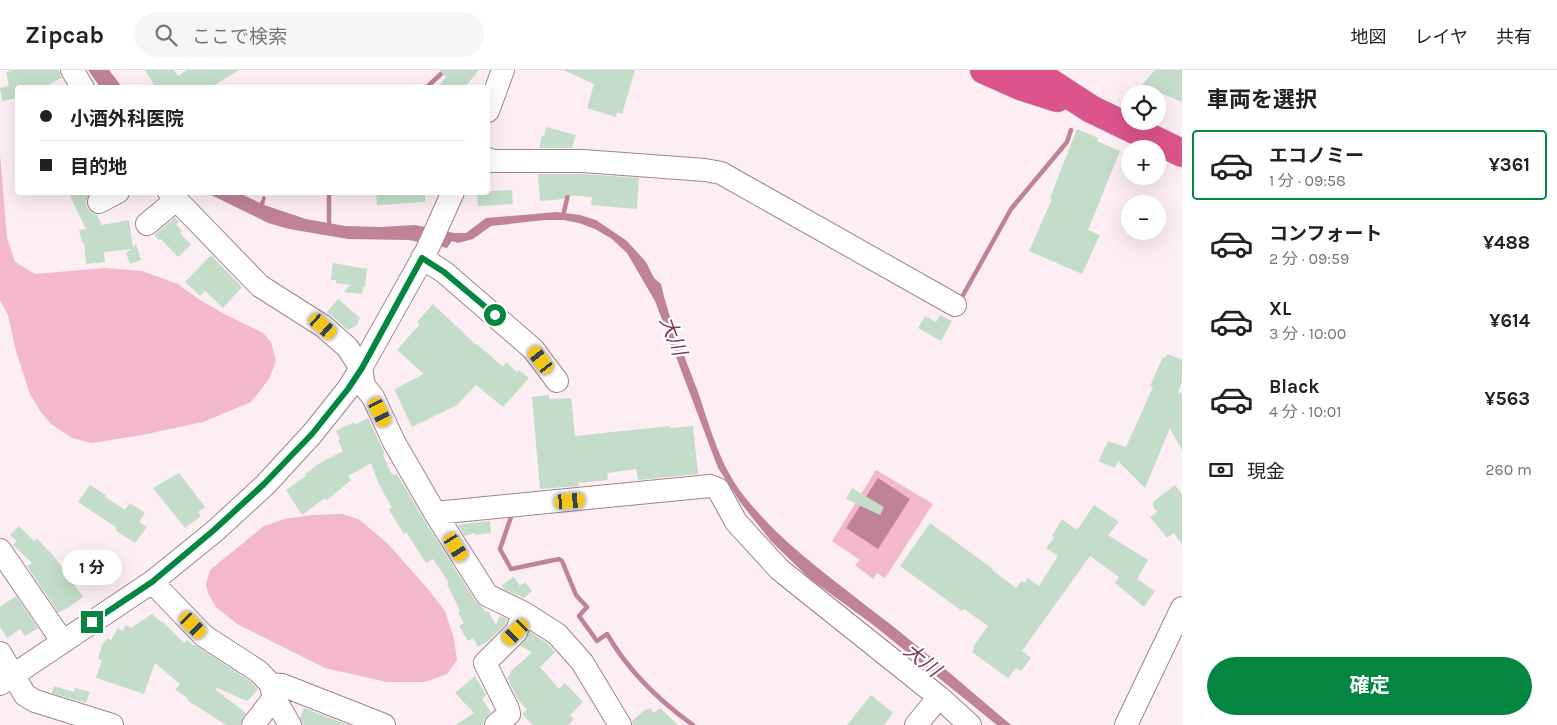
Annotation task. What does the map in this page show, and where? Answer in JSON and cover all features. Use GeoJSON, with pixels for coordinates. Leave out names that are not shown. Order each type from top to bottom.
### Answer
{"type":"FeatureCollection","features":[{"type":"Feature","properties":{"kind":"highway"},"geometry":{"type":"LineString","coordinates":[[984,70],[1020,86],[1091,109]]}},
{"type":"Feature","properties":{"kind":"highway"},"geometry":{"type":"LineString","coordinates":[[1031,70],[1091,109],[1182,153]]}},
{"type":"Feature","properties":{"kind":"street"},"geometry":{"type":"LineString","coordinates":[[72,70],[81,85]]}},
{"type":"Feature","properties":{"kind":"street"},"geometry":{"type":"LineString","coordinates":[[490,106],[503,70]]}},
{"type":"Feature","properties":{"kind":"street"},"geometry":{"type":"LineString","coordinates":[[490,160],[582,162],[705,170],[721,173],[955,305]]}},
{"type":"Feature","properties":{"kind":"street"},"geometry":{"type":"LineString","coordinates":[[7,679],[152,582],[214,530],[264,484],[312,434],[348,389],[362,368],[424,255],[452,195]]}},
{"type":"Feature","properties":{"kind":"street"},"geometry":{"type":"LineString","coordinates":[[147,224],[172,196],[260,286],[323,326],[347,347],[362,368],[364,386],[372,397],[394,442],[435,513],[487,595],[524,613],[557,634],[582,662],[620,725]]}},
{"type":"Feature","properties":{"kind":"street"},"geometry":{"type":"LineString","coordinates":[[424,255],[533,349],[557,381]]}},
{"type":"Feature","properties":{"kind":"street"},"geometry":{"type":"LineString","coordinates":[[435,513],[710,486],[718,489],[736,522],[780,570],[939,696],[970,725]]}},
{"type":"Feature","properties":{"kind":"street"},"geometry":{"type":"LineString","coordinates":[[0,550],[63,642]]}},
{"type":"Feature","properties":{"kind":"street"},"geometry":{"type":"LineString","coordinates":[[152,582],[204,636],[258,671],[273,692],[290,725]]}},
{"type":"Feature","properties":{"kind":"street"},"geometry":{"type":"LineString","coordinates":[[1126,725],[1182,608]]}},
{"type":"Feature","properties":{"kind":"street"},"geometry":{"type":"LineString","coordinates":[[496,725],[509,714],[485,663],[516,632],[524,613]]}},
{"type":"Feature","properties":{"kind":"street"},"geometry":{"type":"LineString","coordinates":[[0,654],[7,679],[25,695],[35,701],[112,725]]}},
{"type":"Feature","properties":{"kind":"street"},"geometry":{"type":"LineString","coordinates":[[252,725],[270,703],[273,692],[282,685],[384,725]]}},
{"type":"Feature","properties":{"kind":"street"},"geometry":{"type":"LineString","coordinates":[[916,725],[939,696]]}},
{"type":"Feature","properties":{"kind":"shaded area"},"geometry":{"type":"Polygon","coordinates":[[[0,154],[7,238],[15,262],[35,274],[105,268],[142,271],[178,284],[200,300],[226,315],[263,333],[271,342],[276,361],[269,379],[251,402],[203,422],[92,443],[72,438],[51,424],[40,411],[30,394],[16,351],[8,315],[0,300],[0,154]]]}},
{"type":"Feature","properties":{"kind":"shaded area"},"geometry":{"type":"Polygon","coordinates":[[[876,470],[933,504],[885,578],[877,573],[873,579],[855,565],[860,560],[832,541],[876,470]]]}},
{"type":"Feature","properties":{"kind":"shaded area"},"geometry":{"type":"Polygon","coordinates":[[[343,514],[360,520],[388,544],[445,611],[454,639],[457,660],[447,674],[425,682],[387,682],[325,668],[237,624],[216,607],[208,593],[206,584],[210,570],[264,526],[285,519],[312,515],[343,514]]]}},
{"type":"Feature","properties":{"kind":"water"},"geometry":{"type":"Polygon","coordinates":[[[88,70],[109,70],[120,85],[99,85],[88,70]]]}},
{"type":"Feature","properties":{"kind":"water","name":"大川"},"geometry":{"type":"Polygon","coordinates":[[[211,195],[243,195],[260,203],[263,196],[266,197],[264,205],[306,219],[345,226],[415,225],[454,233],[466,233],[486,218],[557,212],[580,215],[596,220],[627,241],[646,262],[654,278],[661,284],[673,325],[716,446],[728,472],[744,496],[774,529],[807,559],[911,641],[1011,725],[997,725],[872,624],[809,578],[771,541],[740,502],[718,468],[655,301],[627,253],[612,239],[595,229],[563,220],[491,226],[473,239],[458,243],[452,241],[447,248],[409,240],[348,239],[289,229],[268,223],[211,195]]]}},
{"type":"Feature","properties":{"kind":"water"},"geometry":{"type":"Polygon","coordinates":[[[878,478],[910,499],[878,549],[846,528],[878,478]]]}},
{"type":"Feature","properties":{"kind":"building"},"geometry":{"type":"Polygon","coordinates":[[[14,70],[59,70],[61,78],[48,85],[15,85],[15,99],[2,101],[0,88],[9,86],[6,72],[14,70]]]}},
{"type":"Feature","properties":{"kind":"building"},"geometry":{"type":"Polygon","coordinates":[[[145,70],[174,70],[178,76],[187,70],[239,70],[215,85],[154,85],[145,70]]]}},
{"type":"Feature","properties":{"kind":"building"},"geometry":{"type":"Polygon","coordinates":[[[439,70],[479,70],[466,85],[439,85],[446,77],[439,70]]]}},
{"type":"Feature","properties":{"kind":"building"},"geometry":{"type":"Polygon","coordinates":[[[563,70],[635,70],[622,114],[617,112],[616,117],[587,108],[594,84],[563,70]]]}},
{"type":"Feature","properties":{"kind":"building"},"geometry":{"type":"Polygon","coordinates":[[[1155,70],[1182,70],[1182,102],[1166,95],[1166,85],[1142,85],[1155,70]]]}},
{"type":"Feature","properties":{"kind":"building"},"geometry":{"type":"Polygon","coordinates":[[[546,127],[576,135],[572,148],[539,148],[546,127]]]}},
{"type":"Feature","properties":{"kind":"building"},"geometry":{"type":"Polygon","coordinates":[[[1077,129],[1098,138],[1097,141],[1120,151],[1088,230],[1100,235],[1082,274],[1029,251],[1052,199],[1050,198],[1077,129]]]}},
{"type":"Feature","properties":{"kind":"building"},"geometry":{"type":"Polygon","coordinates":[[[538,174],[583,174],[639,178],[637,209],[591,205],[592,197],[565,195],[565,199],[540,201],[538,174]]]}},
{"type":"Feature","properties":{"kind":"building"},"geometry":{"type":"Polygon","coordinates":[[[512,190],[513,204],[478,206],[477,195],[490,195],[490,191],[512,190]]]}},
{"type":"Feature","properties":{"kind":"building"},"geometry":{"type":"Polygon","coordinates":[[[69,195],[89,195],[86,201],[87,208],[97,215],[102,225],[129,220],[133,247],[136,244],[141,260],[130,264],[126,253],[131,249],[104,252],[105,262],[86,264],[84,243],[82,243],[79,230],[86,229],[69,195]]]}},
{"type":"Feature","properties":{"kind":"building"},"geometry":{"type":"Polygon","coordinates":[[[376,195],[425,195],[425,202],[377,205],[376,195]]]}},
{"type":"Feature","properties":{"kind":"building"},"geometry":{"type":"Polygon","coordinates":[[[175,218],[179,222],[176,224],[182,231],[180,233],[191,245],[178,257],[161,239],[159,240],[154,235],[175,218]]]}},
{"type":"Feature","properties":{"kind":"building"},"geometry":{"type":"Polygon","coordinates":[[[211,255],[242,287],[223,308],[205,291],[200,296],[185,282],[211,255]]]}},
{"type":"Feature","properties":{"kind":"building"},"geometry":{"type":"Polygon","coordinates":[[[333,263],[367,269],[365,287],[363,287],[362,294],[344,292],[350,285],[336,283],[336,280],[331,280],[333,263]]]}},
{"type":"Feature","properties":{"kind":"building"},"geometry":{"type":"Polygon","coordinates":[[[338,299],[360,318],[357,325],[348,330],[327,312],[338,299]]]}},
{"type":"Feature","properties":{"kind":"building"},"geometry":{"type":"Polygon","coordinates":[[[433,304],[476,345],[503,367],[506,362],[517,372],[519,370],[529,378],[503,407],[476,385],[457,405],[412,427],[395,389],[424,374],[397,350],[420,324],[417,322],[433,304]]]}},
{"type":"Feature","properties":{"kind":"building"},"geometry":{"type":"Polygon","coordinates":[[[940,315],[952,321],[941,341],[918,328],[925,316],[936,322],[940,315]]]}},
{"type":"Feature","properties":{"kind":"building"},"geometry":{"type":"Polygon","coordinates":[[[1168,354],[1182,360],[1182,382],[1178,392],[1182,393],[1182,451],[1170,428],[1145,488],[1118,461],[1115,468],[1099,460],[1108,441],[1126,447],[1153,387],[1150,386],[1163,357],[1165,358],[1168,354]]]}},
{"type":"Feature","properties":{"kind":"building"},"geometry":{"type":"Polygon","coordinates":[[[549,395],[549,399],[571,398],[575,436],[670,426],[670,428],[693,426],[698,474],[638,480],[636,469],[607,473],[608,480],[578,483],[579,486],[540,489],[532,397],[549,395]]]}},
{"type":"Feature","properties":{"kind":"building"},"geometry":{"type":"Polygon","coordinates":[[[368,418],[385,454],[383,455],[392,475],[397,474],[476,602],[485,612],[488,611],[496,625],[500,616],[507,619],[505,625],[488,641],[478,647],[473,638],[468,641],[459,626],[464,623],[447,584],[449,583],[433,559],[426,563],[389,510],[392,508],[378,482],[371,463],[348,476],[351,480],[327,500],[325,498],[302,515],[286,490],[320,463],[343,451],[336,431],[354,422],[355,425],[368,418]]]}},
{"type":"Feature","properties":{"kind":"building"},"geometry":{"type":"Polygon","coordinates":[[[179,473],[205,507],[198,512],[201,516],[185,528],[153,488],[179,473]]]}},
{"type":"Feature","properties":{"kind":"building"},"geometry":{"type":"Polygon","coordinates":[[[90,485],[125,510],[130,503],[145,513],[139,522],[147,527],[135,543],[115,530],[117,528],[78,502],[90,485]]]}},
{"type":"Feature","properties":{"kind":"building"},"geometry":{"type":"Polygon","coordinates":[[[1175,485],[1182,494],[1182,544],[1174,533],[1167,538],[1150,517],[1157,512],[1153,507],[1153,502],[1175,485]]]}},
{"type":"Feature","properties":{"kind":"building"},"geometry":{"type":"Polygon","coordinates":[[[852,488],[884,507],[880,515],[846,499],[852,488]]]}},
{"type":"Feature","properties":{"kind":"building"},"geometry":{"type":"Polygon","coordinates":[[[1094,505],[1119,522],[1108,535],[1148,560],[1137,579],[1155,591],[1144,607],[1115,583],[1119,577],[1090,556],[1022,651],[1031,658],[1021,671],[1016,668],[1008,678],[972,652],[973,647],[988,626],[964,609],[962,611],[900,566],[930,523],[1016,588],[1022,581],[1025,583],[1028,578],[1039,586],[1058,556],[1046,548],[1054,538],[1052,536],[1062,519],[1077,530],[1094,505]]]}},
{"type":"Feature","properties":{"kind":"building"},"geometry":{"type":"Polygon","coordinates":[[[490,521],[491,533],[475,535],[474,533],[465,536],[458,525],[490,521]]]}},
{"type":"Feature","properties":{"kind":"building"},"geometry":{"type":"Polygon","coordinates":[[[19,526],[34,541],[37,539],[53,555],[83,597],[66,609],[58,612],[27,566],[32,563],[13,545],[17,541],[10,535],[19,526]]]}},
{"type":"Feature","properties":{"kind":"building"},"geometry":{"type":"Polygon","coordinates":[[[514,577],[520,586],[525,582],[532,591],[524,598],[504,589],[502,585],[514,577]]]}},
{"type":"Feature","properties":{"kind":"building"},"geometry":{"type":"Polygon","coordinates":[[[16,596],[38,628],[25,636],[20,629],[7,638],[0,627],[0,607],[16,596]]]}},
{"type":"Feature","properties":{"kind":"building"},"geometry":{"type":"Polygon","coordinates":[[[152,614],[162,621],[184,643],[187,640],[195,645],[250,681],[258,690],[247,701],[217,688],[216,690],[246,713],[240,725],[226,725],[187,700],[188,698],[175,690],[180,684],[155,663],[144,694],[96,678],[102,660],[98,659],[102,645],[108,638],[111,640],[118,628],[123,631],[126,625],[131,628],[152,614]]]}},
{"type":"Feature","properties":{"kind":"building"},"geometry":{"type":"Polygon","coordinates":[[[530,632],[548,644],[555,652],[540,667],[559,689],[565,683],[583,702],[570,715],[574,719],[568,725],[533,725],[522,714],[527,710],[517,698],[507,677],[532,652],[520,646],[530,632]]]}},
{"type":"Feature","properties":{"kind":"building"},"geometry":{"type":"Polygon","coordinates":[[[475,676],[486,695],[482,699],[491,712],[484,720],[483,725],[456,725],[474,713],[455,693],[475,676]]]}},
{"type":"Feature","properties":{"kind":"building"},"geometry":{"type":"Polygon","coordinates":[[[54,686],[74,692],[75,688],[90,692],[86,703],[52,693],[54,686]]]}},
{"type":"Feature","properties":{"kind":"building"},"geometry":{"type":"Polygon","coordinates":[[[871,695],[893,713],[884,725],[847,725],[871,695]]]}},
{"type":"Feature","properties":{"kind":"building"},"geometry":{"type":"Polygon","coordinates":[[[304,708],[348,725],[303,725],[300,717],[304,708]]]}},
{"type":"Feature","properties":{"kind":"building"},"geometry":{"type":"Polygon","coordinates":[[[650,708],[654,713],[660,708],[678,725],[633,725],[632,721],[646,709],[650,708]]]}},
{"type":"Feature","properties":{"kind":"waterway"},"geometry":{"type":"LineString","coordinates":[[429,85],[445,70]]}},
{"type":"Feature","properties":{"kind":"waterway"},"geometry":{"type":"LineString","coordinates":[[957,297],[962,297],[1011,209],[1067,142],[1071,130]]}},
{"type":"Feature","properties":{"kind":"waterway"},"geometry":{"type":"LineString","coordinates":[[563,216],[569,190]]}},
{"type":"Feature","properties":{"kind":"waterway"},"geometry":{"type":"LineString","coordinates":[[329,195],[329,229]]}},
{"type":"Feature","properties":{"kind":"waterway"},"geometry":{"type":"LineString","coordinates":[[513,514],[500,549],[511,569],[559,559],[562,561],[576,595],[587,607],[579,616],[597,641],[607,634],[625,661],[645,684],[668,706],[693,725]]}},
{"type":"Feature","properties":{"kind":"route"},"geometry":{"type":"LineString","coordinates":[[92,622],[152,582],[214,530],[264,484],[312,434],[348,389],[362,368],[422,258],[444,272],[495,315]]}}]}
